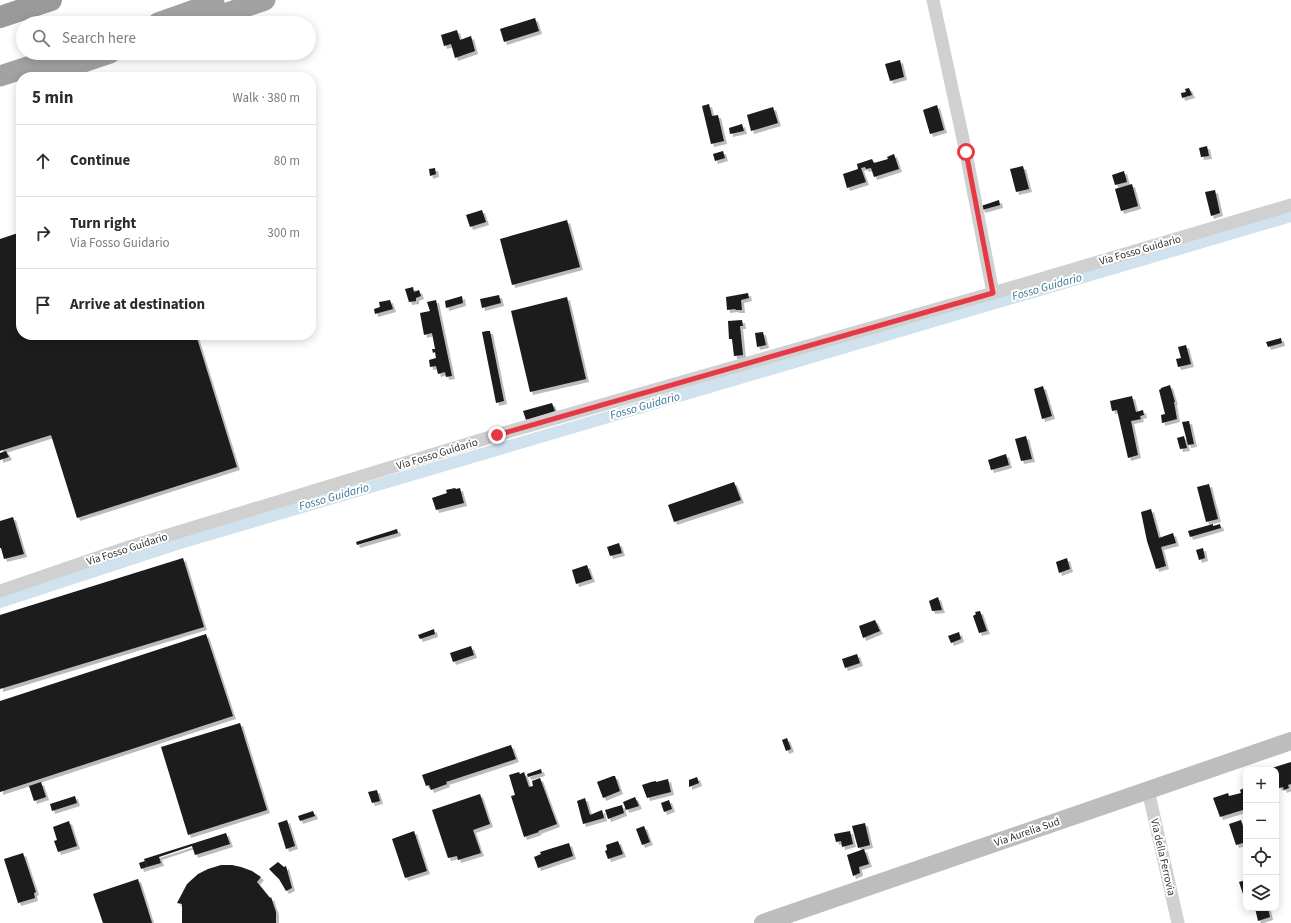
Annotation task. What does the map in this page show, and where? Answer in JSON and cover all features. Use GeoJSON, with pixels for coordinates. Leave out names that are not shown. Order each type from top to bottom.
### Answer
{"type":"FeatureCollection","features":[{"type":"Feature","properties":{"kind":"highway"},"geometry":{"type":"LineString","coordinates":[[0,17],[51,0]]}},
{"type":"Feature","properties":{"kind":"highway"},"geometry":{"type":"LineString","coordinates":[[178,16],[224,0]]}},
{"type":"Feature","properties":{"kind":"highway"},"geometry":{"type":"LineString","coordinates":[[218,16],[265,0]]}},
{"type":"Feature","properties":{"kind":"highway"},"geometry":{"type":"LineString","coordinates":[[0,76],[48,60]]}},
{"type":"Feature","properties":{"kind":"highway"},"geometry":{"type":"LineString","coordinates":[[54,72],[89,60]]}},
{"type":"Feature","properties":{"kind":"highway"},"geometry":{"type":"LineString","coordinates":[[0,90],[16,85]]}},
{"type":"Feature","properties":{"kind":"main road","name":"Via Aurelia Sud"},"geometry":{"type":"LineString","coordinates":[[763,923],[1291,741]]}},
{"type":"Feature","properties":{"kind":"street"},"geometry":{"type":"LineString","coordinates":[[933,0],[966,152],[993,293]]}},
{"type":"Feature","properties":{"kind":"street","name":"Via Fosso Guidario"},"geometry":{"type":"LineString","coordinates":[[0,591],[129,547],[497,435],[993,293],[1291,205]]}},
{"type":"Feature","properties":{"kind":"street","name":"Via della Ferrovia"},"geometry":{"type":"LineString","coordinates":[[1148,790],[1178,923]]}},
{"type":"Feature","properties":{"kind":"building"},"geometry":{"type":"Polygon","coordinates":[[[535,18],[539,31],[504,42],[500,29],[535,18]]]}},
{"type":"Feature","properties":{"kind":"building"},"geometry":{"type":"Polygon","coordinates":[[[457,30],[460,40],[471,36],[475,51],[455,58],[451,44],[444,46],[441,35],[457,30]]]}},
{"type":"Feature","properties":{"kind":"building"},"geometry":{"type":"Polygon","coordinates":[[[900,60],[904,77],[890,81],[885,64],[900,60]]]}},
{"type":"Feature","properties":{"kind":"building"},"geometry":{"type":"Polygon","coordinates":[[[1189,88],[1192,95],[1182,98],[1181,93],[1186,92],[1185,89],[1189,88]]]}},
{"type":"Feature","properties":{"kind":"building"},"geometry":{"type":"Polygon","coordinates":[[[709,104],[712,116],[718,115],[724,141],[711,144],[702,106],[709,104]]]}},
{"type":"Feature","properties":{"kind":"building"},"geometry":{"type":"Polygon","coordinates":[[[937,105],[944,130],[930,134],[923,110],[937,105]]]}},
{"type":"Feature","properties":{"kind":"building"},"geometry":{"type":"Polygon","coordinates":[[[773,107],[778,123],[751,131],[747,115],[773,107]]]}},
{"type":"Feature","properties":{"kind":"building"},"geometry":{"type":"Polygon","coordinates":[[[742,124],[744,131],[730,134],[729,128],[742,124]]]}},
{"type":"Feature","properties":{"kind":"building"},"geometry":{"type":"Polygon","coordinates":[[[1207,146],[1209,156],[1201,157],[1199,148],[1207,146]]]}},
{"type":"Feature","properties":{"kind":"building"},"geometry":{"type":"Polygon","coordinates":[[[723,151],[725,158],[715,161],[713,154],[723,151]]]}},
{"type":"Feature","properties":{"kind":"building"},"geometry":{"type":"Polygon","coordinates":[[[894,154],[899,169],[874,177],[871,168],[861,168],[866,182],[847,188],[843,174],[858,169],[857,164],[872,159],[874,163],[888,159],[887,157],[894,154]]]}},
{"type":"Feature","properties":{"kind":"building"},"geometry":{"type":"Polygon","coordinates":[[[1023,166],[1029,189],[1016,192],[1010,169],[1023,166]]]}},
{"type":"Feature","properties":{"kind":"building"},"geometry":{"type":"Polygon","coordinates":[[[435,168],[436,174],[430,176],[429,169],[435,168]]]}},
{"type":"Feature","properties":{"kind":"building"},"geometry":{"type":"Polygon","coordinates":[[[1124,171],[1127,182],[1115,185],[1112,175],[1124,171]]]}},
{"type":"Feature","properties":{"kind":"building"},"geometry":{"type":"Polygon","coordinates":[[[1132,184],[1138,206],[1121,211],[1115,189],[1132,184]]]}},
{"type":"Feature","properties":{"kind":"building"},"geometry":{"type":"Polygon","coordinates":[[[1215,190],[1220,213],[1211,216],[1205,192],[1215,190]]]}},
{"type":"Feature","properties":{"kind":"building"},"geometry":{"type":"Polygon","coordinates":[[[999,200],[1000,205],[982,210],[981,206],[999,200]]]}},
{"type":"Feature","properties":{"kind":"building"},"geometry":{"type":"Polygon","coordinates":[[[482,210],[486,222],[470,227],[466,215],[482,210]]]}},
{"type":"Feature","properties":{"kind":"building"},"geometry":{"type":"Polygon","coordinates":[[[567,220],[580,267],[512,285],[500,239],[567,220]]]}},
{"type":"Feature","properties":{"kind":"building"},"geometry":{"type":"Polygon","coordinates":[[[16,234],[16,340],[198,340],[237,467],[77,518],[51,435],[0,451],[0,239],[16,234]]]}},
{"type":"Feature","properties":{"kind":"building"},"geometry":{"type":"Polygon","coordinates":[[[413,287],[414,292],[419,290],[421,296],[416,298],[416,301],[409,302],[405,289],[413,287]]]}},
{"type":"Feature","properties":{"kind":"building"},"geometry":{"type":"Polygon","coordinates":[[[748,293],[749,298],[741,300],[742,310],[727,310],[726,297],[748,293]]]}},
{"type":"Feature","properties":{"kind":"building"},"geometry":{"type":"Polygon","coordinates":[[[499,295],[501,303],[482,308],[480,299],[499,295]]]}},
{"type":"Feature","properties":{"kind":"building"},"geometry":{"type":"Polygon","coordinates":[[[462,296],[463,303],[446,308],[445,301],[462,296]]]}},
{"type":"Feature","properties":{"kind":"building"},"geometry":{"type":"Polygon","coordinates":[[[567,297],[586,379],[530,392],[511,311],[567,297]]]}},
{"type":"Feature","properties":{"kind":"building"},"geometry":{"type":"Polygon","coordinates":[[[390,300],[393,309],[375,314],[374,309],[380,307],[379,302],[390,300]]]}},
{"type":"Feature","properties":{"kind":"building"},"geometry":{"type":"Polygon","coordinates":[[[436,300],[452,376],[446,377],[445,372],[438,374],[436,366],[430,367],[429,360],[436,358],[435,352],[433,353],[432,349],[435,349],[432,333],[424,335],[420,313],[430,311],[427,302],[436,300]]]}},
{"type":"Feature","properties":{"kind":"building"},"geometry":{"type":"Polygon","coordinates":[[[742,320],[743,326],[740,326],[743,355],[734,356],[732,339],[729,339],[728,321],[742,320]]]}},
{"type":"Feature","properties":{"kind":"building"},"geometry":{"type":"Polygon","coordinates":[[[490,331],[504,401],[496,403],[482,332],[490,331]]]}},
{"type":"Feature","properties":{"kind":"building"},"geometry":{"type":"Polygon","coordinates":[[[763,332],[766,345],[757,347],[755,333],[763,332]]]}},
{"type":"Feature","properties":{"kind":"building"},"geometry":{"type":"Polygon","coordinates":[[[1281,338],[1282,343],[1268,347],[1266,342],[1281,338]]]}},
{"type":"Feature","properties":{"kind":"building"},"geometry":{"type":"Polygon","coordinates":[[[1186,345],[1191,364],[1178,367],[1176,359],[1181,358],[1178,347],[1186,345]]]}},
{"type":"Feature","properties":{"kind":"building"},"geometry":{"type":"Polygon","coordinates":[[[1170,385],[1175,402],[1177,419],[1162,423],[1161,415],[1165,414],[1159,390],[1170,385]]]}},
{"type":"Feature","properties":{"kind":"building"},"geometry":{"type":"Polygon","coordinates":[[[1043,386],[1052,416],[1042,419],[1034,389],[1043,386]]]}},
{"type":"Feature","properties":{"kind":"building"},"geometry":{"type":"Polygon","coordinates":[[[1132,396],[1136,412],[1143,410],[1144,415],[1140,416],[1141,419],[1131,421],[1138,455],[1128,458],[1117,410],[1112,411],[1110,401],[1132,396]]]}},
{"type":"Feature","properties":{"kind":"building"},"geometry":{"type":"Polygon","coordinates":[[[552,403],[555,411],[526,420],[523,411],[552,403]]]}},
{"type":"Feature","properties":{"kind":"building"},"geometry":{"type":"Polygon","coordinates":[[[1189,421],[1194,444],[1188,445],[1182,422],[1189,421]]]}},
{"type":"Feature","properties":{"kind":"building"},"geometry":{"type":"Polygon","coordinates":[[[1026,436],[1032,459],[1021,461],[1015,439],[1026,436]]]}},
{"type":"Feature","properties":{"kind":"building"},"geometry":{"type":"Polygon","coordinates":[[[1184,436],[1187,448],[1180,449],[1177,438],[1184,436]]]}},
{"type":"Feature","properties":{"kind":"building"},"geometry":{"type":"Polygon","coordinates":[[[6,451],[9,457],[0,460],[0,453],[6,451]]]}},
{"type":"Feature","properties":{"kind":"building"},"geometry":{"type":"Polygon","coordinates":[[[1006,454],[1009,465],[991,470],[988,460],[1006,454]]]}},
{"type":"Feature","properties":{"kind":"building"},"geometry":{"type":"Polygon","coordinates":[[[734,482],[741,500],[674,522],[668,505],[734,482]]]}},
{"type":"Feature","properties":{"kind":"building"},"geometry":{"type":"Polygon","coordinates":[[[1209,484],[1218,519],[1206,522],[1197,487],[1209,484]]]}},
{"type":"Feature","properties":{"kind":"building"},"geometry":{"type":"Polygon","coordinates":[[[460,488],[464,503],[436,510],[432,498],[447,493],[446,490],[460,488]]]}},
{"type":"Feature","properties":{"kind":"building"},"geometry":{"type":"Polygon","coordinates":[[[1151,509],[1159,538],[1173,533],[1176,543],[1161,547],[1166,566],[1156,569],[1147,541],[1141,512],[1151,509]]]}},
{"type":"Feature","properties":{"kind":"building"},"geometry":{"type":"Polygon","coordinates":[[[13,517],[24,554],[4,559],[0,548],[0,521],[13,517]]]}},
{"type":"Feature","properties":{"kind":"building"},"geometry":{"type":"Polygon","coordinates":[[[1213,524],[1213,526],[1220,524],[1221,528],[1190,537],[1188,531],[1213,524]]]}},
{"type":"Feature","properties":{"kind":"building"},"geometry":{"type":"Polygon","coordinates":[[[397,529],[398,533],[357,545],[356,542],[397,529]]]}},
{"type":"Feature","properties":{"kind":"building"},"geometry":{"type":"Polygon","coordinates":[[[619,543],[622,553],[610,556],[607,547],[619,543]]]}},
{"type":"Feature","properties":{"kind":"building"},"geometry":{"type":"Polygon","coordinates":[[[1203,548],[1205,558],[1199,560],[1196,550],[1203,548]]]}},
{"type":"Feature","properties":{"kind":"building"},"geometry":{"type":"Polygon","coordinates":[[[183,558],[204,627],[0,689],[0,615],[183,558]]]}},
{"type":"Feature","properties":{"kind":"building"},"geometry":{"type":"Polygon","coordinates":[[[1067,558],[1070,569],[1059,573],[1056,562],[1067,558]]]}},
{"type":"Feature","properties":{"kind":"building"},"geometry":{"type":"Polygon","coordinates":[[[587,565],[592,579],[576,584],[572,570],[587,565]]]}},
{"type":"Feature","properties":{"kind":"building"},"geometry":{"type":"Polygon","coordinates":[[[938,597],[942,610],[932,611],[929,601],[938,597]]]}},
{"type":"Feature","properties":{"kind":"building"},"geometry":{"type":"Polygon","coordinates":[[[980,611],[987,631],[979,633],[973,616],[976,614],[975,612],[980,611]]]}},
{"type":"Feature","properties":{"kind":"building"},"geometry":{"type":"Polygon","coordinates":[[[875,620],[880,631],[863,638],[859,626],[875,620]]]}},
{"type":"Feature","properties":{"kind":"building"},"geometry":{"type":"Polygon","coordinates":[[[434,629],[435,634],[420,639],[418,635],[434,629]]]}},
{"type":"Feature","properties":{"kind":"building"},"geometry":{"type":"Polygon","coordinates":[[[959,632],[961,639],[951,643],[948,636],[959,632]]]}},
{"type":"Feature","properties":{"kind":"building"},"geometry":{"type":"Polygon","coordinates":[[[206,634],[233,716],[0,792],[0,701],[206,634]]]}},
{"type":"Feature","properties":{"kind":"building"},"geometry":{"type":"Polygon","coordinates":[[[471,646],[474,655],[453,662],[450,653],[471,646]]]}},
{"type":"Feature","properties":{"kind":"building"},"geometry":{"type":"Polygon","coordinates":[[[857,654],[860,663],[845,668],[842,659],[857,654]]]}},
{"type":"Feature","properties":{"kind":"building"},"geometry":{"type":"Polygon","coordinates":[[[240,723],[267,810],[188,835],[161,747],[240,723]]]}},
{"type":"Feature","properties":{"kind":"building"},"geometry":{"type":"Polygon","coordinates":[[[787,738],[791,749],[786,751],[782,740],[787,738]]]}},
{"type":"Feature","properties":{"kind":"building"},"geometry":{"type":"Polygon","coordinates":[[[511,745],[516,759],[446,782],[447,784],[431,790],[429,785],[426,786],[422,775],[511,745]]]}},
{"type":"Feature","properties":{"kind":"building"},"geometry":{"type":"Polygon","coordinates":[[[1291,762],[1291,784],[1288,785],[1289,788],[1284,790],[1283,787],[1279,788],[1279,767],[1275,767],[1291,762]]]}},
{"type":"Feature","properties":{"kind":"building"},"geometry":{"type":"Polygon","coordinates":[[[541,769],[542,773],[528,777],[527,774],[541,769]]]}},
{"type":"Feature","properties":{"kind":"building"},"geometry":{"type":"Polygon","coordinates":[[[519,772],[520,774],[524,772],[529,787],[533,786],[532,781],[540,778],[557,824],[524,837],[511,796],[515,795],[509,775],[519,772]]]}},
{"type":"Feature","properties":{"kind":"building"},"geometry":{"type":"Polygon","coordinates":[[[615,776],[620,791],[603,798],[597,782],[615,776]]]}},
{"type":"Feature","properties":{"kind":"building"},"geometry":{"type":"Polygon","coordinates":[[[697,777],[699,783],[689,787],[689,780],[697,777]]]}},
{"type":"Feature","properties":{"kind":"building"},"geometry":{"type":"Polygon","coordinates":[[[668,779],[671,792],[647,798],[642,785],[668,779]]]}},
{"type":"Feature","properties":{"kind":"building"},"geometry":{"type":"Polygon","coordinates":[[[41,782],[46,797],[34,801],[29,786],[41,782]]]}},
{"type":"Feature","properties":{"kind":"building"},"geometry":{"type":"Polygon","coordinates":[[[1243,788],[1243,810],[1220,817],[1213,798],[1228,793],[1229,796],[1241,793],[1240,790],[1243,788]]]}},
{"type":"Feature","properties":{"kind":"building"},"geometry":{"type":"Polygon","coordinates":[[[377,790],[380,801],[372,803],[368,792],[377,790]]]}},
{"type":"Feature","properties":{"kind":"building"},"geometry":{"type":"Polygon","coordinates":[[[480,794],[490,824],[473,830],[481,853],[458,860],[457,856],[448,858],[432,810],[480,794]]]}},
{"type":"Feature","properties":{"kind":"building"},"geometry":{"type":"Polygon","coordinates":[[[75,796],[77,803],[52,811],[50,804],[75,796]]]}},
{"type":"Feature","properties":{"kind":"building"},"geometry":{"type":"Polygon","coordinates":[[[635,797],[639,806],[626,810],[623,802],[635,797]]]}},
{"type":"Feature","properties":{"kind":"building"},"geometry":{"type":"Polygon","coordinates":[[[585,798],[590,815],[602,810],[604,818],[583,824],[577,801],[585,798]]]}},
{"type":"Feature","properties":{"kind":"building"},"geometry":{"type":"Polygon","coordinates":[[[669,800],[672,809],[664,812],[661,803],[669,800]]]}},
{"type":"Feature","properties":{"kind":"building"},"geometry":{"type":"Polygon","coordinates":[[[622,805],[624,813],[608,819],[605,810],[622,805]]]}},
{"type":"Feature","properties":{"kind":"building"},"geometry":{"type":"Polygon","coordinates":[[[313,811],[315,816],[300,821],[298,816],[313,811]]]}},
{"type":"Feature","properties":{"kind":"building"},"geometry":{"type":"Polygon","coordinates":[[[287,820],[295,846],[286,849],[278,823],[287,820]]]}},
{"type":"Feature","properties":{"kind":"building"},"geometry":{"type":"Polygon","coordinates":[[[1241,820],[1243,826],[1243,843],[1236,845],[1229,824],[1241,820]]]}},
{"type":"Feature","properties":{"kind":"building"},"geometry":{"type":"Polygon","coordinates":[[[69,821],[77,846],[58,852],[54,841],[57,840],[53,827],[69,821]]]}},
{"type":"Feature","properties":{"kind":"building"},"geometry":{"type":"Polygon","coordinates":[[[865,823],[870,845],[858,848],[852,826],[865,823]]]}},
{"type":"Feature","properties":{"kind":"building"},"geometry":{"type":"Polygon","coordinates":[[[644,826],[650,842],[642,845],[636,829],[644,826]]]}},
{"type":"Feature","properties":{"kind":"building"},"geometry":{"type":"Polygon","coordinates":[[[414,831],[427,871],[405,878],[392,839],[414,831]]]}},
{"type":"Feature","properties":{"kind":"building"},"geometry":{"type":"Polygon","coordinates":[[[850,831],[853,844],[842,847],[841,841],[836,842],[834,834],[850,831]]]}},
{"type":"Feature","properties":{"kind":"building"},"geometry":{"type":"Polygon","coordinates":[[[226,833],[230,844],[195,855],[192,846],[159,857],[161,863],[147,867],[144,859],[226,833]]]}},
{"type":"Feature","properties":{"kind":"building"},"geometry":{"type":"Polygon","coordinates":[[[618,841],[623,854],[608,859],[605,851],[607,850],[606,845],[618,841]]]}},
{"type":"Feature","properties":{"kind":"building"},"geometry":{"type":"Polygon","coordinates":[[[569,843],[573,856],[538,868],[534,857],[541,854],[540,852],[569,843]]]}},
{"type":"Feature","properties":{"kind":"building"},"geometry":{"type":"Polygon","coordinates":[[[864,849],[869,864],[859,867],[860,873],[853,876],[847,855],[864,849]]]}},
{"type":"Feature","properties":{"kind":"building"},"geometry":{"type":"Polygon","coordinates":[[[23,853],[36,892],[34,893],[35,898],[18,903],[4,859],[23,853]]]}},
{"type":"Feature","properties":{"kind":"building"},"geometry":{"type":"Polygon","coordinates":[[[145,861],[147,867],[141,869],[139,863],[145,861]]]}},
{"type":"Feature","properties":{"kind":"building"},"geometry":{"type":"Polygon","coordinates":[[[278,862],[284,867],[286,866],[292,888],[286,891],[279,879],[269,869],[278,862]]]}},
{"type":"Feature","properties":{"kind":"building"},"geometry":{"type":"Polygon","coordinates":[[[221,865],[241,867],[252,871],[261,877],[257,882],[270,898],[271,897],[276,912],[276,923],[182,923],[182,904],[177,903],[187,884],[198,874],[221,865]]]}},
{"type":"Feature","properties":{"kind":"building"},"geometry":{"type":"Polygon","coordinates":[[[138,879],[152,923],[103,923],[93,894],[138,879]]]}},
{"type":"Feature","properties":{"kind":"building"},"geometry":{"type":"Polygon","coordinates":[[[1243,881],[1243,894],[1239,882],[1243,881]]]}},
{"type":"Feature","properties":{"kind":"building"},"geometry":{"type":"Polygon","coordinates":[[[1256,911],[1269,911],[1270,917],[1258,921],[1256,911]]]}},
{"type":"Feature","properties":{"kind":"waterway","name":"Fosso Guidario"},"geometry":{"type":"LineString","coordinates":[[0,602],[180,543],[1291,216]]}},
{"type":"Feature","properties":{"kind":"route"},"geometry":{"type":"LineString","coordinates":[[497,435],[993,293],[966,152]]}}]}
